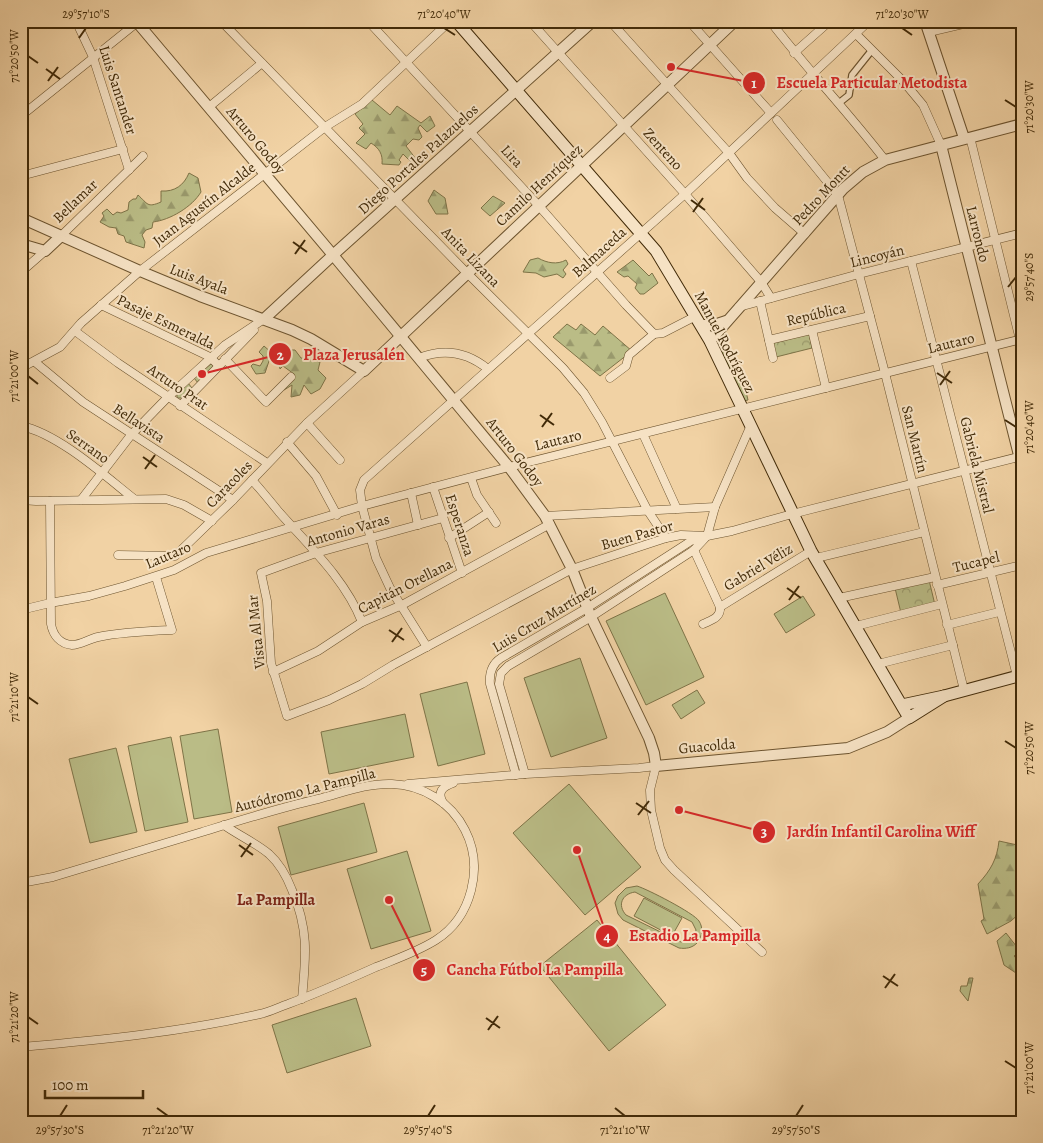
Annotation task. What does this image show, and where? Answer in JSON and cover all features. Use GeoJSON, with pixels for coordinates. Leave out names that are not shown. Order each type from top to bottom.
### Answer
{"type":"FeatureCollection","features":[{"type":"Feature","properties":{"kind":"main road","name":"Manuel Rodríguez"},"geometry":{"type":"LineString","coordinates":[[456,21],[641,233],[666,265],[710,341],[792,514],[910,718]]}},
{"type":"Feature","properties":{"kind":"main road"},"geometry":{"type":"LineString","coordinates":[[1020,21],[1022,30]]}},
{"type":"Feature","properties":{"kind":"main road","name":"Guacolda"},"geometry":{"type":"LineString","coordinates":[[902,705],[944,696],[1019,675]]}},
{"type":"Feature","properties":{"kind":"main road","name":"Guacolda"},"geometry":{"type":"LineString","coordinates":[[910,718],[944,696]]}},
{"type":"Feature","properties":{"kind":"street","name":"Luis Santander"},"geometry":{"type":"LineString","coordinates":[[76,21],[93,57],[129,170]]}},
{"type":"Feature","properties":{"kind":"street","name":"Anita Lizana"},"geometry":{"type":"LineString","coordinates":[[221,21],[467,273],[552,356],[573,380],[593,407],[613,441],[648,511],[666,538]]}},
{"type":"Feature","properties":{"kind":"street","name":"Lira"},"geometry":{"type":"LineString","coordinates":[[368,21],[654,334]]}},
{"type":"Feature","properties":{"kind":"street","name":"Juan Agustín Alcalde"},"geometry":{"type":"LineString","coordinates":[[21,368],[60,347],[81,323],[140,271],[325,127],[362,104],[450,21]]}},
{"type":"Feature","properties":{"kind":"street","name":"Zenteno"},"geometry":{"type":"LineString","coordinates":[[530,21],[685,194],[761,282],[771,298]]}},
{"type":"Feature","properties":{"kind":"street","name":"Diego Portales Palazuelos"},"geometry":{"type":"LineString","coordinates":[[180,406],[264,319],[593,21]]}},
{"type":"Feature","properties":{"kind":"street"},"geometry":{"type":"LineString","coordinates":[[610,21],[729,153],[753,184],[775,208],[805,234]]}},
{"type":"Feature","properties":{"kind":"street"},"geometry":{"type":"LineString","coordinates":[[689,21],[771,113]]}},
{"type":"Feature","properties":{"kind":"street","name":"Camilo Henríquez"},"geometry":{"type":"LineString","coordinates":[[364,371],[735,21]]}},
{"type":"Feature","properties":{"kind":"street"},"geometry":{"type":"LineString","coordinates":[[770,21],[794,53],[864,132],[885,160]]}},
{"type":"Feature","properties":{"kind":"street"},"geometry":{"type":"LineString","coordinates":[[794,53],[821,24],[830,21]]}},
{"type":"Feature","properties":{"kind":"street","name":"Balmaceda"},"geometry":{"type":"LineString","coordinates":[[362,506],[360,490],[364,480],[685,194],[869,21]]}},
{"type":"Feature","properties":{"kind":"street"},"geometry":{"type":"LineString","coordinates":[[925,21],[967,138],[996,240],[1021,340]]}},
{"type":"Feature","properties":{"kind":"street"},"geometry":{"type":"LineString","coordinates":[[929,32],[976,21]]}},
{"type":"Feature","properties":{"kind":"street"},"geometry":{"type":"LineString","coordinates":[[21,116],[137,22]]}},
{"type":"Feature","properties":{"kind":"street","name":"Arturo Godoy"},"geometry":{"type":"LineString","coordinates":[[137,22],[509,467],[548,520],[649,738],[656,766],[650,790],[651,810],[657,839],[665,860],[762,952]]}},
{"type":"Feature","properties":{"kind":"street","name":"Larrondo"},"geometry":{"type":"LineString","coordinates":[[856,34],[923,105],[941,145],[1021,460]]}},
{"type":"Feature","properties":{"kind":"street"},"geometry":{"type":"LineString","coordinates":[[839,103],[849,95],[852,75],[872,50]]}},
{"type":"Feature","properties":{"kind":"street"},"geometry":{"type":"LineString","coordinates":[[209,107],[262,63]]}},
{"type":"Feature","properties":{"kind":"street"},"geometry":{"type":"LineString","coordinates":[[777,120],[838,195]]}},
{"type":"Feature","properties":{"kind":"street","name":"Pedro Montt"},"geometry":{"type":"LineString","coordinates":[[710,341],[838,195],[863,172],[885,160],[1022,124]]}},
{"type":"Feature","properties":{"kind":"street"},"geometry":{"type":"LineString","coordinates":[[21,176],[123,149]]}},
{"type":"Feature","properties":{"kind":"street","name":"Bellamar"},"geometry":{"type":"LineString","coordinates":[[45,251],[143,156]]}},
{"type":"Feature","properties":{"kind":"street","name":"San Martín"},"geometry":{"type":"LineString","coordinates":[[838,195],[885,373],[964,690]]}},
{"type":"Feature","properties":{"kind":"street","name":"Luis Ayala"},"geometry":{"type":"LineString","coordinates":[[21,218],[140,271],[311,339],[364,371]]}},
{"type":"Feature","properties":{"kind":"street","name":"Lincoyán"},"geometry":{"type":"LineString","coordinates":[[739,308],[859,274],[1022,233]]}},
{"type":"Feature","properties":{"kind":"street"},"geometry":{"type":"LineString","coordinates":[[21,244],[45,251]]}},
{"type":"Feature","properties":{"kind":"street"},"geometry":{"type":"LineString","coordinates":[[21,272],[45,251]]}},
{"type":"Feature","properties":{"kind":"street","name":"Gabriela Mistral"},"geometry":{"type":"LineString","coordinates":[[911,261],[999,612],[1019,675]]}},
{"type":"Feature","properties":{"kind":"street"},"geometry":{"type":"LineString","coordinates":[[760,301],[773,358]]}},
{"type":"Feature","properties":{"kind":"street","name":"Pasaje Esmeralda"},"geometry":{"type":"LineString","coordinates":[[100,305],[210,357],[219,366]]}},
{"type":"Feature","properties":{"kind":"street","name":"República"},"geometry":{"type":"LineString","coordinates":[[769,340],[870,316]]}},
{"type":"Feature","properties":{"kind":"street","name":"Diego Portales Palazuelos"},"geometry":{"type":"LineString","coordinates":[[81,500],[131,434],[168,396],[210,357],[264,319]]}},
{"type":"Feature","properties":{"kind":"street"},"geometry":{"type":"LineString","coordinates":[[610,378],[626,366],[629,355],[654,334],[663,333],[698,321],[714,325],[727,321]]}},
{"type":"Feature","properties":{"kind":"street"},"geometry":{"type":"LineString","coordinates":[[812,330],[826,388]]}},
{"type":"Feature","properties":{"kind":"street","name":"Arturo Prat"},"geometry":{"type":"LineString","coordinates":[[74,331],[180,406],[267,463]]}},
{"type":"Feature","properties":{"kind":"street","name":"Lautaro"},"geometry":{"type":"LineString","coordinates":[[21,610],[89,596],[156,576],[179,568],[206,553],[338,515],[362,506],[743,408],[1021,340]]}},
{"type":"Feature","properties":{"kind":"street"},"geometry":{"type":"LineString","coordinates":[[419,358],[442,352],[459,354],[471,358],[488,369]]}},
{"type":"Feature","properties":{"kind":"street","name":"Pasaje Esmeralda"},"geometry":{"type":"LineString","coordinates":[[225,359],[266,402],[290,377]]}},
{"type":"Feature","properties":{"kind":"street","name":"Bellavista"},"geometry":{"type":"LineString","coordinates":[[35,362],[83,402],[233,500]]}},
{"type":"Feature","properties":{"kind":"street","name":"Caracoles"},"geometry":{"type":"LineString","coordinates":[[21,500],[160,498],[173,500],[212,521],[307,423],[364,371]]}},
{"type":"Feature","properties":{"kind":"street"},"geometry":{"type":"LineString","coordinates":[[307,423],[340,460]]}},
{"type":"Feature","properties":{"kind":"street","name":"Luis Cruz Martínez"},"geometry":{"type":"LineString","coordinates":[[516,774],[490,684],[491,671],[495,664],[501,658],[589,612],[694,550],[707,536],[716,507],[751,425]]}},
{"type":"Feature","properties":{"kind":"street","name":"Serrano"},"geometry":{"type":"LineString","coordinates":[[21,426],[35,429],[51,437],[101,472],[133,498]]}},
{"type":"Feature","properties":{"kind":"street"},"geometry":{"type":"LineString","coordinates":[[643,434],[677,509]]}},
{"type":"Feature","properties":{"kind":"street"},"geometry":{"type":"LineString","coordinates":[[288,442],[316,476],[338,515]]}},
{"type":"Feature","properties":{"kind":"street","name":"Buen Pastor"},"geometry":{"type":"LineString","coordinates":[[287,716],[329,700],[572,569],[666,538],[681,535],[707,536],[964,471],[1021,460]]}},
{"type":"Feature","properties":{"kind":"street"},"geometry":{"type":"LineString","coordinates":[[471,478],[477,495],[496,523]]}},
{"type":"Feature","properties":{"kind":"street"},"geometry":{"type":"LineString","coordinates":[[252,480],[316,553],[351,598],[362,622]]}},
{"type":"Feature","properties":{"kind":"street","name":"Esperanza"},"geometry":{"type":"LineString","coordinates":[[433,487],[462,573]]}},
{"type":"Feature","properties":{"kind":"street"},"geometry":{"type":"LineString","coordinates":[[411,493],[418,525]]}},
{"type":"Feature","properties":{"kind":"street"},"geometry":{"type":"LineString","coordinates":[[50,501],[50,620],[56,637],[63,642],[75,645],[96,637],[172,630],[156,576]]}},
{"type":"Feature","properties":{"kind":"street"},"geometry":{"type":"LineString","coordinates":[[362,506],[376,558],[385,578],[427,647]]}},
{"type":"Feature","properties":{"kind":"street","name":"Capitán Orellana"},"geometry":{"type":"LineString","coordinates":[[273,672],[318,651],[362,622],[402,606],[462,573],[548,520],[716,507]]}},
{"type":"Feature","properties":{"kind":"street"},"geometry":{"type":"LineString","coordinates":[[449,538],[489,512]]}},
{"type":"Feature","properties":{"kind":"street","name":"Antonio Varas"},"geometry":{"type":"LineString","coordinates":[[261,573],[316,553],[443,518]]}},
{"type":"Feature","properties":{"kind":"street"},"geometry":{"type":"LineString","coordinates":[[118,555],[175,556],[212,521]]}},
{"type":"Feature","properties":{"kind":"street","name":"Gabriel Véliz"},"geometry":{"type":"LineString","coordinates":[[703,624],[718,616],[720,607],[814,554],[924,532]]}},
{"type":"Feature","properties":{"kind":"street","name":"Luis Cruz Martínez"},"geometry":{"type":"LineString","coordinates":[[525,774],[499,684],[501,673],[508,666],[691,541],[707,536]]}},
{"type":"Feature","properties":{"kind":"street"},"geometry":{"type":"LineString","coordinates":[[694,550],[720,607]]}},
{"type":"Feature","properties":{"kind":"street","name":"Tucapel"},"geometry":{"type":"LineString","coordinates":[[937,585],[1022,565]]}},
{"type":"Feature","properties":{"kind":"street","name":"Vista Al Mar"},"geometry":{"type":"LineString","coordinates":[[261,573],[268,601],[268,644],[273,672],[287,716]]}},
{"type":"Feature","properties":{"kind":"street"},"geometry":{"type":"LineString","coordinates":[[839,598],[935,577]]}},
{"type":"Feature","properties":{"kind":"street"},"geometry":{"type":"LineString","coordinates":[[856,626],[942,604]]}},
{"type":"Feature","properties":{"kind":"street"},"geometry":{"type":"LineString","coordinates":[[947,625],[999,612]]}},
{"type":"Feature","properties":{"kind":"street"},"geometry":{"type":"LineString","coordinates":[[878,664],[953,645]]}},
{"type":"Feature","properties":{"kind":"street","name":"Guacolda"},"geometry":{"type":"LineString","coordinates":[[398,784],[516,774],[639,768],[848,748],[881,735],[910,718]]}},
{"type":"Feature","properties":{"kind":"street","name":"Guacolda"},"geometry":{"type":"LineString","coordinates":[[443,803],[440,796],[443,788],[460,780]]}},
{"type":"Feature","properties":{"kind":"street","name":"Autódromo La Pampilla"},"geometry":{"type":"LineString","coordinates":[[21,883],[53,877],[289,806],[384,784],[398,784],[422,790],[443,803],[462,825],[470,841],[474,858],[473,884],[468,900],[460,916],[443,935],[418,950],[302,999],[262,1014],[172,1030],[21,1047]]}},
{"type":"Feature","properties":{"kind":"street","name":"Autódromo La Pampilla"},"geometry":{"type":"LineString","coordinates":[[224,825],[271,856],[290,884],[302,914],[304,926],[306,957],[302,999]]}},
{"type":"Feature","properties":{"kind":"green space"},"geometry":{"type":"Polygon","coordinates":[[[372,100],[390,115],[397,106],[421,123],[430,116],[435,126],[427,132],[420,125],[418,128],[422,137],[419,140],[413,139],[406,146],[419,163],[415,166],[403,154],[399,160],[401,162],[399,165],[382,164],[381,154],[374,145],[371,143],[366,149],[356,143],[365,134],[359,128],[363,124],[355,114],[372,100]]]}},
{"type":"Feature","properties":{"kind":"green space"},"geometry":{"type":"Polygon","coordinates":[[[189,173],[198,178],[201,192],[192,203],[180,212],[166,219],[153,222],[152,228],[146,230],[142,235],[145,242],[144,248],[126,242],[124,236],[118,234],[116,228],[109,227],[100,222],[104,216],[102,213],[107,209],[113,215],[117,212],[121,213],[128,210],[129,202],[136,199],[138,195],[150,205],[161,202],[161,191],[175,189],[184,181],[189,173]]]}},
{"type":"Feature","properties":{"kind":"green space"},"geometry":{"type":"Polygon","coordinates":[[[434,190],[445,198],[448,214],[436,214],[428,201],[434,190]]]}},
{"type":"Feature","properties":{"kind":"green space"},"geometry":{"type":"Polygon","coordinates":[[[493,196],[505,203],[490,216],[481,208],[493,196]]]}},
{"type":"Feature","properties":{"kind":"green space"},"geometry":{"type":"Polygon","coordinates":[[[538,258],[552,263],[566,260],[568,264],[563,270],[566,274],[563,278],[557,274],[544,277],[536,273],[523,272],[530,260],[538,258]]]}},
{"type":"Feature","properties":{"kind":"green space"},"geometry":{"type":"Polygon","coordinates":[[[633,260],[649,276],[652,273],[658,283],[644,294],[640,294],[635,288],[637,284],[628,276],[624,277],[617,272],[633,260]]]}},
{"type":"Feature","properties":{"kind":"green space"},"geometry":{"type":"Polygon","coordinates":[[[567,324],[576,330],[581,324],[595,335],[603,326],[632,351],[600,376],[553,337],[567,324]]]}},
{"type":"Feature","properties":{"kind":"green space"},"geometry":{"type":"Polygon","coordinates":[[[723,331],[732,367],[740,366],[748,400],[744,401],[716,341],[723,331]]]}},
{"type":"Feature","properties":{"kind":"green space"},"geometry":{"type":"Polygon","coordinates":[[[809,334],[812,348],[776,357],[773,343],[809,334]]]}},
{"type":"Feature","properties":{"kind":"green space"},"geometry":{"type":"Polygon","coordinates":[[[264,346],[273,354],[279,347],[282,348],[280,357],[287,350],[295,350],[301,358],[320,362],[318,370],[326,378],[320,389],[311,394],[304,385],[300,395],[291,397],[292,385],[284,390],[294,374],[283,366],[280,369],[279,363],[270,358],[265,373],[256,374],[251,366],[253,364],[260,366],[263,356],[259,352],[264,346]]]}},
{"type":"Feature","properties":{"kind":"green space"},"geometry":{"type":"Polygon","coordinates":[[[211,364],[214,366],[198,383],[194,378],[211,364]]]}},
{"type":"Feature","properties":{"kind":"green space"},"geometry":{"type":"Polygon","coordinates":[[[188,383],[192,388],[182,398],[177,398],[177,393],[188,383]]]}},
{"type":"Feature","properties":{"kind":"green space"},"geometry":{"type":"Polygon","coordinates":[[[929,580],[935,605],[901,613],[895,588],[929,580]]]}},
{"type":"Feature","properties":{"kind":"green space"},"geometry":{"type":"Polygon","coordinates":[[[665,593],[704,677],[646,705],[606,621],[665,593]]]}},
{"type":"Feature","properties":{"kind":"green space"},"geometry":{"type":"Polygon","coordinates":[[[803,596],[815,615],[786,633],[774,614],[803,596]]]}},
{"type":"Feature","properties":{"kind":"green space"},"geometry":{"type":"Polygon","coordinates":[[[580,658],[607,738],[551,757],[524,678],[580,658]]]}},
{"type":"Feature","properties":{"kind":"green space"},"geometry":{"type":"Polygon","coordinates":[[[467,682],[485,754],[438,766],[420,694],[467,682]]]}},
{"type":"Feature","properties":{"kind":"green space"},"geometry":{"type":"Polygon","coordinates":[[[697,690],[705,703],[681,719],[672,705],[697,690]]]}},
{"type":"Feature","properties":{"kind":"green space"},"geometry":{"type":"Polygon","coordinates":[[[405,714],[414,757],[329,774],[321,732],[405,714]]]}},
{"type":"Feature","properties":{"kind":"green space"},"geometry":{"type":"Polygon","coordinates":[[[218,729],[232,812],[194,819],[180,736],[218,729]]]}},
{"type":"Feature","properties":{"kind":"green space"},"geometry":{"type":"Polygon","coordinates":[[[171,737],[188,822],[145,831],[128,746],[171,737]]]}},
{"type":"Feature","properties":{"kind":"green space"},"geometry":{"type":"Polygon","coordinates":[[[116,748],[137,832],[90,843],[69,759],[116,748]]]}},
{"type":"Feature","properties":{"kind":"green space"},"geometry":{"type":"Polygon","coordinates":[[[569,784],[641,867],[585,915],[513,833],[569,784]]]}},
{"type":"Feature","properties":{"kind":"green space"},"geometry":{"type":"Polygon","coordinates":[[[364,803],[377,852],[291,875],[278,827],[364,803]]]}},
{"type":"Feature","properties":{"kind":"green space"},"geometry":{"type":"Polygon","coordinates":[[[999,841],[1022,846],[1022,911],[1011,921],[987,934],[981,921],[984,919],[978,884],[993,864],[999,841]]]}},
{"type":"Feature","properties":{"kind":"green space"},"geometry":{"type":"Polygon","coordinates":[[[407,851],[431,931],[371,949],[347,869],[407,851]]]}},
{"type":"Feature","properties":{"kind":"green space"},"geometry":{"type":"Polygon","coordinates":[[[637,886],[642,888],[695,917],[702,929],[697,943],[689,948],[679,948],[623,920],[618,914],[615,903],[618,896],[626,888],[637,886]],[[635,892],[627,895],[621,904],[626,915],[681,942],[687,942],[693,938],[696,930],[692,922],[635,892]]]}},
{"type":"Feature","properties":{"kind":"green space"},"geometry":{"type":"Polygon","coordinates":[[[644,898],[682,918],[672,936],[634,916],[644,898]]]}},
{"type":"Feature","properties":{"kind":"green space"},"geometry":{"type":"Polygon","coordinates":[[[597,920],[666,1005],[609,1051],[540,966],[597,920]]]}},
{"type":"Feature","properties":{"kind":"green space"},"geometry":{"type":"Polygon","coordinates":[[[1006,933],[1020,951],[1014,956],[1022,965],[1022,977],[1004,965],[997,941],[1006,933]]]}},
{"type":"Feature","properties":{"kind":"green space"},"geometry":{"type":"Polygon","coordinates":[[[969,978],[973,978],[968,1001],[960,991],[961,986],[967,986],[969,978]]]}},
{"type":"Feature","properties":{"kind":"green space"},"geometry":{"type":"Polygon","coordinates":[[[356,998],[371,1046],[287,1073],[272,1025],[356,998]]]}},
{"type":"Feature","properties":{"kind":"place","name":"Escuela Particular Metodista"},"geometry":{"type":"Point","coordinates":[671,67]}},
{"type":"Feature","properties":{"kind":"place","name":"Plaza Jerusalén"},"geometry":{"type":"Point","coordinates":[202,374]}},
{"type":"Feature","properties":{"kind":"place","name":"Jardín Infantil Carolina Wiff"},"geometry":{"type":"Point","coordinates":[679,810]}},
{"type":"Feature","properties":{"kind":"place","name":"Estadio La Pampilla"},"geometry":{"type":"Point","coordinates":[577,850]}},
{"type":"Feature","properties":{"kind":"place","name":"Cancha Fútbol La Pampilla"},"geometry":{"type":"Point","coordinates":[389,900]}},
{"type":"Feature","properties":{"kind":"district","name":"La Pampilla"},"geometry":{"type":"Point","coordinates":[276,900]}}]}
